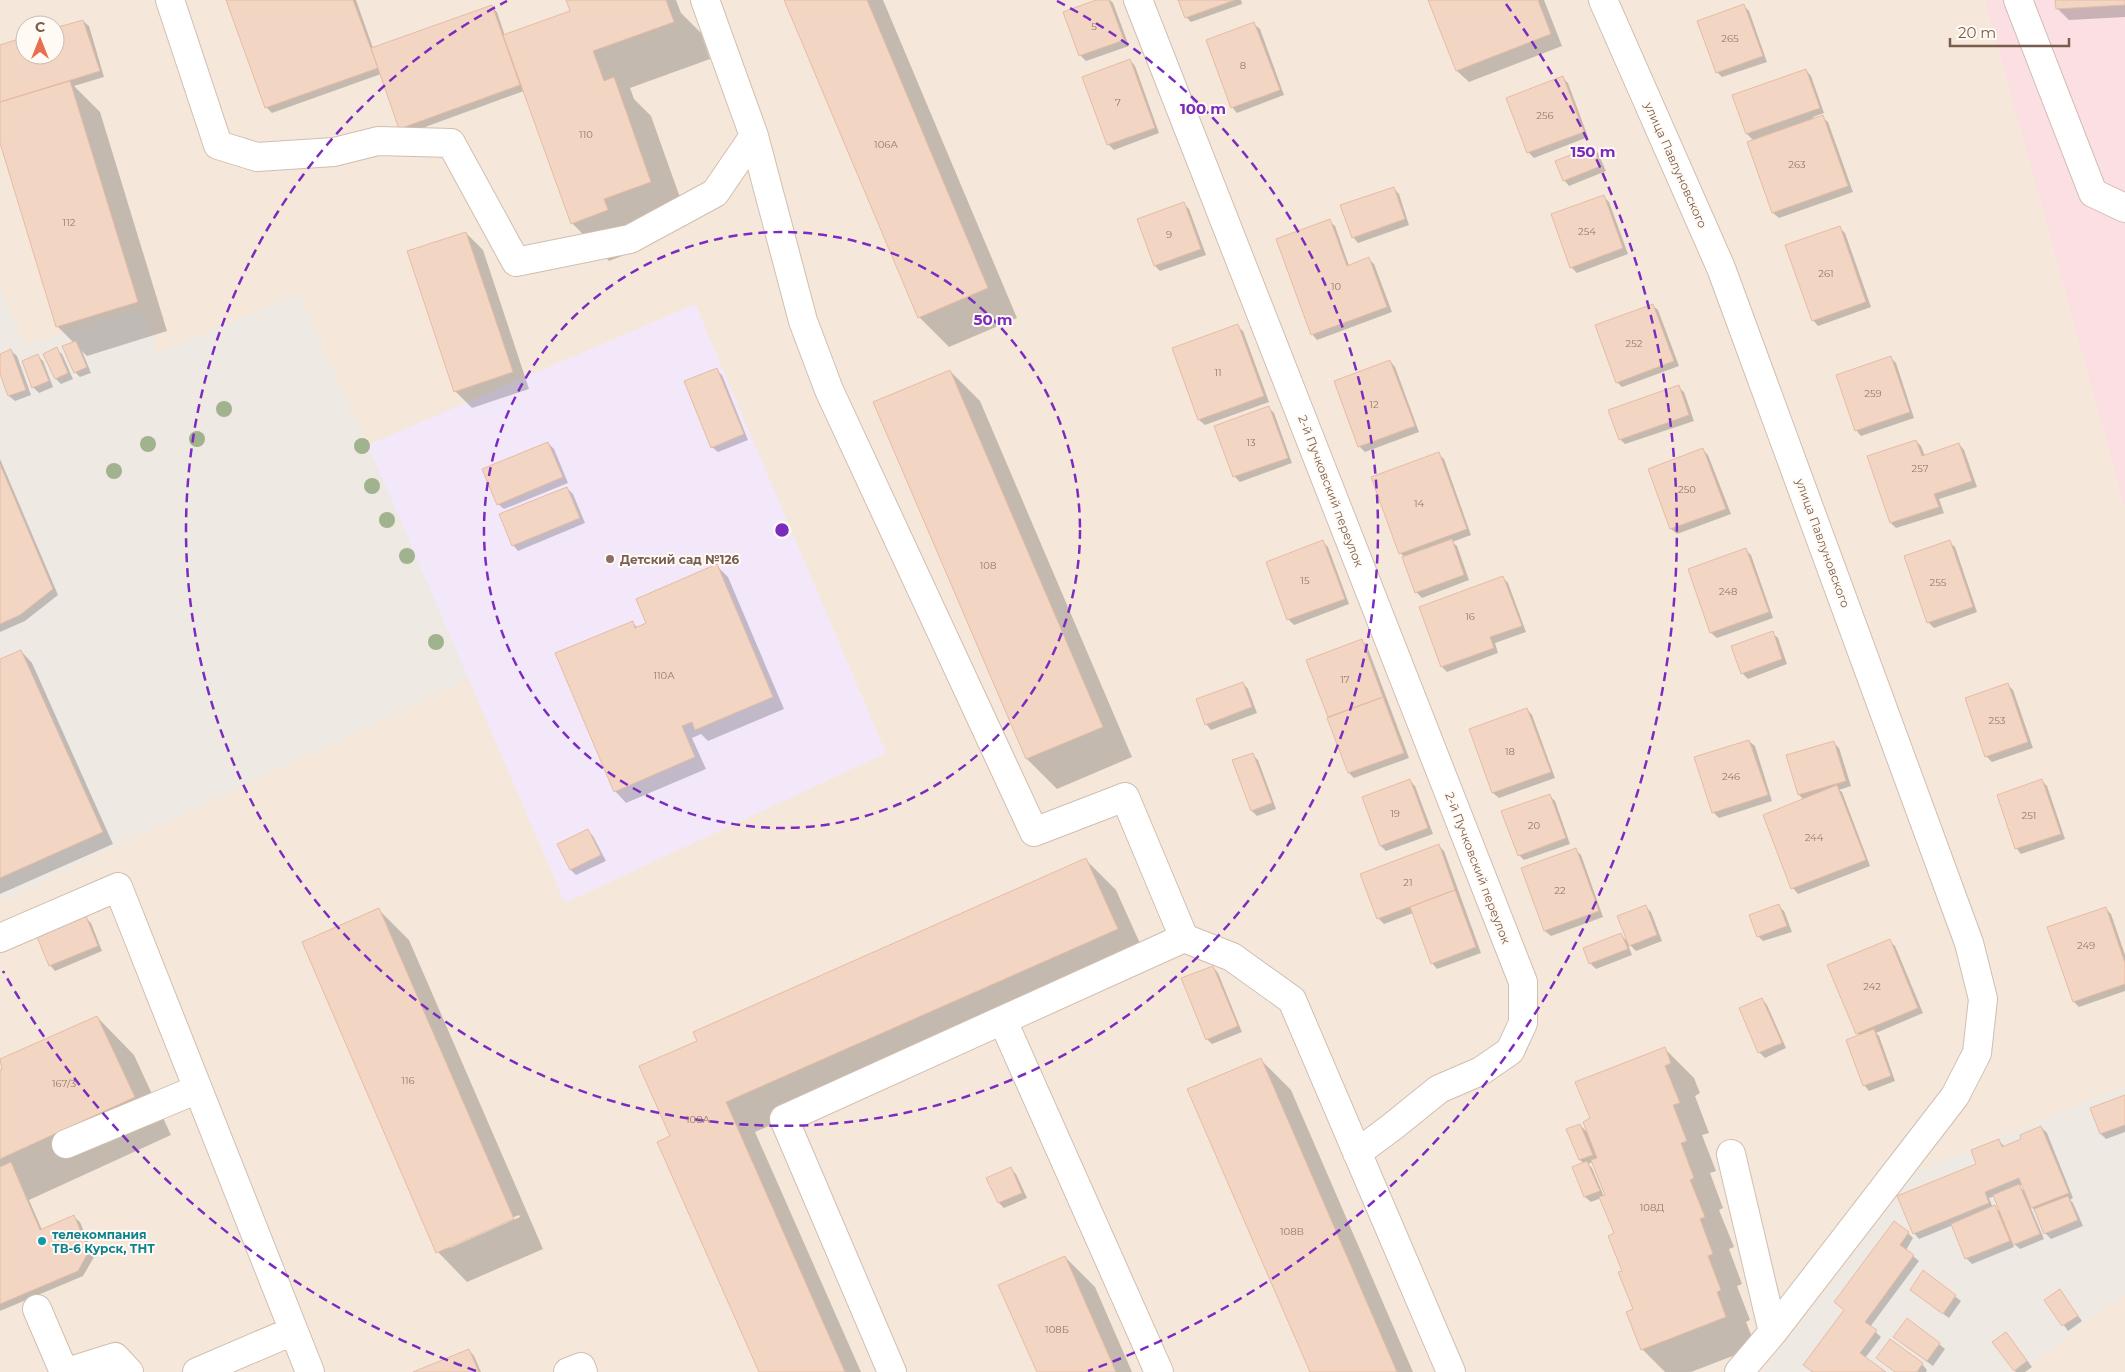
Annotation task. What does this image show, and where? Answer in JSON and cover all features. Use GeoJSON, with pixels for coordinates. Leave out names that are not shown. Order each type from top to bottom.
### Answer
{"type":"FeatureCollection","features":[{"type":"Feature","properties":{"kind":"street"},"geometry":{"type":"LineString","coordinates":[[170,0],[218,145],[257,157],[334,152],[378,141],[451,143],[516,262],[630,239],[715,193],[754,136]]}},
{"type":"Feature","properties":{"kind":"street"},"geometry":{"type":"LineString","coordinates":[[705,0],[754,136],[803,321],[828,390],[1034,832],[1125,797],[1184,938],[1232,957],[1292,1000],[1451,1372]]}},
{"type":"Feature","properties":{"kind":"street","name":"2-й Пучковский переулок"},"geometry":{"type":"LineString","coordinates":[[1138,0],[1522,982],[1523,1023],[1510,1051],[1481,1071],[1438,1089],[1357,1153]]}},
{"type":"Feature","properties":{"kind":"street","name":"улица Павлуновского"},"geometry":{"type":"LineString","coordinates":[[1603,0],[1722,268],[1969,943],[1983,999],[1977,1053],[1955,1096],[1773,1332],[1739,1372]]}},
{"type":"Feature","properties":{"kind":"street"},"geometry":{"type":"LineString","coordinates":[[2018,0],[2093,193],[2125,208]]}},
{"type":"Feature","properties":{"kind":"street"},"geometry":{"type":"LineString","coordinates":[[0,938],[118,887],[310,1372]]}},
{"type":"Feature","properties":{"kind":"street"},"geometry":{"type":"LineString","coordinates":[[892,1372],[784,1119],[1184,938]]}},
{"type":"Feature","properties":{"kind":"street"},"geometry":{"type":"LineString","coordinates":[[1003,1021],[1159,1372]]}},
{"type":"Feature","properties":{"kind":"street"},"geometry":{"type":"LineString","coordinates":[[66,1144],[198,1089]]}},
{"type":"Feature","properties":{"kind":"street"},"geometry":{"type":"LineString","coordinates":[[1731,1154],[1773,1332]]}},
{"type":"Feature","properties":{"kind":"street"},"geometry":{"type":"LineString","coordinates":[[37,1309],[66,1372],[115,1357],[129,1372]]}},
{"type":"Feature","properties":{"kind":"street"},"geometry":{"type":"LineString","coordinates":[[197,1372],[293,1331]]}},
{"type":"Feature","properties":{"kind":"street"},"geometry":{"type":"LineString","coordinates":[[568,1372],[581,1367],[583,1372]]}},
{"type":"Feature","properties":{"kind":"shaded area"},"geometry":{"type":"Polygon","coordinates":[[[0,0],[2125,0],[2125,1372],[0,1372],[0,0]]]}},
{"type":"Feature","properties":{"kind":"shaded area"},"geometry":{"type":"Polygon","coordinates":[[[1985,0],[2125,0],[2125,508],[1985,0]]]}},
{"type":"Feature","properties":{"kind":"shaded area"},"geometry":{"type":"Polygon","coordinates":[[[0,285],[24,345],[143,310],[158,353],[298,294],[368,445],[469,679],[0,901],[0,285]]]}},
{"type":"Feature","properties":{"kind":"shaded area","name":"Детский сад №126"},"geometry":{"type":"Polygon","coordinates":[[[695,304],[886,753],[565,903],[368,445],[695,304]]]}},
{"type":"Feature","properties":{"kind":"shaded area"},"geometry":{"type":"Polygon","coordinates":[[[2125,1086],[2125,1293],[2020,1372],[1763,1372],[1916,1172],[2125,1086]]]}},
{"type":"Feature","properties":{"kind":"building"},"geometry":{"type":"Polygon","coordinates":[[[226,0],[353,0],[378,68],[265,108],[226,0]]]}},
{"type":"Feature","properties":{"kind":"building"},"geometry":{"type":"Polygon","coordinates":[[[566,0],[666,0],[674,22],[593,51],[604,81],[614,77],[651,182],[604,199],[608,210],[571,224],[503,35],[570,11],[566,0]]]}},
{"type":"Feature","properties":{"kind":"building"},"geometry":{"type":"Polygon","coordinates":[[[784,0],[867,0],[988,288],[918,318],[784,0]]]}},
{"type":"Feature","properties":{"kind":"building"},"geometry":{"type":"Polygon","coordinates":[[[1096,0],[1109,0],[1124,40],[1079,56],[1063,12],[1096,0]]]}},
{"type":"Feature","properties":{"kind":"building"},"geometry":{"type":"Polygon","coordinates":[[[1178,0],[1235,0],[1185,18],[1178,0]]]}},
{"type":"Feature","properties":{"kind":"building"},"geometry":{"type":"Polygon","coordinates":[[[1428,0],[1538,0],[1551,34],[1456,71],[1428,0]]]}},
{"type":"Feature","properties":{"kind":"building"},"geometry":{"type":"Polygon","coordinates":[[[2055,0],[2125,0],[2125,5],[2056,9],[2055,0]]]}},
{"type":"Feature","properties":{"kind":"building"},"geometry":{"type":"Polygon","coordinates":[[[1744,4],[1763,56],[1716,73],[1697,21],[1744,4]]]}},
{"type":"Feature","properties":{"kind":"building"},"geometry":{"type":"Polygon","coordinates":[[[492,5],[520,85],[399,129],[371,48],[492,5]]]}},
{"type":"Feature","properties":{"kind":"building"},"geometry":{"type":"Polygon","coordinates":[[[83,20],[100,71],[0,102],[0,45],[15,40],[15,65],[65,65],[65,25],[83,20]]]}},
{"type":"Feature","properties":{"kind":"building"},"geometry":{"type":"Polygon","coordinates":[[[1254,22],[1280,90],[1231,108],[1206,40],[1254,22]]]}},
{"type":"Feature","properties":{"kind":"building"},"geometry":{"type":"Polygon","coordinates":[[[1130,59],[1155,128],[1107,145],[1082,77],[1130,59]]]}},
{"type":"Feature","properties":{"kind":"building"},"geometry":{"type":"Polygon","coordinates":[[[1806,69],[1820,108],[1746,134],[1732,95],[1806,69]]]}},
{"type":"Feature","properties":{"kind":"building"},"geometry":{"type":"Polygon","coordinates":[[[1563,76],[1584,132],[1527,153],[1506,98],[1563,76]]]}},
{"type":"Feature","properties":{"kind":"building"},"geometry":{"type":"Polygon","coordinates":[[[70,81],[138,302],[56,327],[0,143],[0,102],[70,81]]]}},
{"type":"Feature","properties":{"kind":"building"},"geometry":{"type":"Polygon","coordinates":[[[1823,115],[1848,186],[1772,213],[1747,142],[1823,115]]]}},
{"type":"Feature","properties":{"kind":"building"},"geometry":{"type":"Polygon","coordinates":[[[1593,146],[1601,166],[1563,181],[1555,161],[1593,146]]]}},
{"type":"Feature","properties":{"kind":"building"},"geometry":{"type":"Polygon","coordinates":[[[1394,187],[1405,219],[1352,238],[1340,205],[1394,187]]]}},
{"type":"Feature","properties":{"kind":"building"},"geometry":{"type":"Polygon","coordinates":[[[1604,195],[1623,248],[1570,268],[1551,214],[1604,195]]]}},
{"type":"Feature","properties":{"kind":"building"},"geometry":{"type":"Polygon","coordinates":[[[1184,202],[1201,249],[1154,266],[1137,219],[1184,202]]]}},
{"type":"Feature","properties":{"kind":"building"},"geometry":{"type":"Polygon","coordinates":[[[1330,219],[1347,266],[1369,257],[1387,307],[1311,335],[1276,239],[1330,219]]]}},
{"type":"Feature","properties":{"kind":"building"},"geometry":{"type":"Polygon","coordinates":[[[1840,226],[1866,302],[1812,321],[1785,245],[1840,226]]]}},
{"type":"Feature","properties":{"kind":"building"},"geometry":{"type":"Polygon","coordinates":[[[466,232],[513,372],[454,392],[407,251],[466,232]]]}},
{"type":"Feature","properties":{"kind":"building"},"geometry":{"type":"Polygon","coordinates":[[[1653,304],[1674,361],[1616,383],[1595,325],[1653,304]]]}},
{"type":"Feature","properties":{"kind":"building"},"geometry":{"type":"Polygon","coordinates":[[[1238,324],[1264,396],[1198,420],[1172,348],[1238,324]]]}},
{"type":"Feature","properties":{"kind":"building"},"geometry":{"type":"Polygon","coordinates":[[[76,341],[87,367],[74,373],[62,346],[76,341]]]}},
{"type":"Feature","properties":{"kind":"building"},"geometry":{"type":"Polygon","coordinates":[[[57,347],[68,373],[55,379],[43,354],[57,347]]]}},
{"type":"Feature","properties":{"kind":"building"},"geometry":{"type":"Polygon","coordinates":[[[11,349],[26,390],[8,396],[0,374],[0,354],[11,349]]]}},
{"type":"Feature","properties":{"kind":"building"},"geometry":{"type":"Polygon","coordinates":[[[38,354],[49,381],[32,388],[22,361],[38,354]]]}},
{"type":"Feature","properties":{"kind":"building"},"geometry":{"type":"Polygon","coordinates":[[[1891,356],[1910,412],[1855,431],[1836,375],[1891,356]]]}},
{"type":"Feature","properties":{"kind":"building"},"geometry":{"type":"Polygon","coordinates":[[[1390,360],[1415,426],[1358,447],[1334,381],[1390,360]]]}},
{"type":"Feature","properties":{"kind":"building"},"geometry":{"type":"Polygon","coordinates":[[[717,368],[744,434],[711,448],[684,381],[717,368]]]}},
{"type":"Feature","properties":{"kind":"building"},"geometry":{"type":"Polygon","coordinates":[[[950,370],[1103,727],[1026,759],[873,402],[950,370]]]}},
{"type":"Feature","properties":{"kind":"building"},"geometry":{"type":"Polygon","coordinates":[[[1679,385],[1689,415],[1619,440],[1608,410],[1679,385]]]}},
{"type":"Feature","properties":{"kind":"building"},"geometry":{"type":"Polygon","coordinates":[[[1269,406],[1288,458],[1233,477],[1214,426],[1269,406]]]}},
{"type":"Feature","properties":{"kind":"building"},"geometry":{"type":"Polygon","coordinates":[[[1916,440],[1922,456],[1959,443],[1972,481],[1934,494],[1939,507],[1890,523],[1867,456],[1916,440]]]}},
{"type":"Feature","properties":{"kind":"building"},"geometry":{"type":"Polygon","coordinates":[[[548,442],[563,477],[497,505],[482,469],[548,442]]]}},
{"type":"Feature","properties":{"kind":"building"},"geometry":{"type":"Polygon","coordinates":[[[1703,448],[1726,509],[1670,529],[1648,469],[1703,448]]]}},
{"type":"Feature","properties":{"kind":"building"},"geometry":{"type":"Polygon","coordinates":[[[1439,452],[1467,529],[1399,554],[1371,477],[1439,452]]]}},
{"type":"Feature","properties":{"kind":"building"},"geometry":{"type":"Polygon","coordinates":[[[0,464],[53,589],[20,615],[0,624],[0,464]]]}},
{"type":"Feature","properties":{"kind":"building"},"geometry":{"type":"Polygon","coordinates":[[[567,487],[580,518],[512,546],[499,514],[567,487]]]}},
{"type":"Feature","properties":{"kind":"building"},"geometry":{"type":"Polygon","coordinates":[[[1452,539],[1464,575],[1415,593],[1402,557],[1452,539]]]}},
{"type":"Feature","properties":{"kind":"building"},"geometry":{"type":"Polygon","coordinates":[[[1323,540],[1345,599],[1287,620],[1266,562],[1323,540]]]}},
{"type":"Feature","properties":{"kind":"building"},"geometry":{"type":"Polygon","coordinates":[[[1950,540],[1973,607],[1927,623],[1904,556],[1950,540]]]}},
{"type":"Feature","properties":{"kind":"building"},"geometry":{"type":"Polygon","coordinates":[[[1746,548],[1769,612],[1710,633],[1688,569],[1746,548]]]}},
{"type":"Feature","properties":{"kind":"building"},"geometry":{"type":"Polygon","coordinates":[[[717,564],[773,697],[695,730],[692,722],[682,726],[695,757],[614,792],[555,653],[633,621],[635,628],[646,623],[636,599],[717,564]]]}},
{"type":"Feature","properties":{"kind":"building"},"geometry":{"type":"Polygon","coordinates":[[[1503,576],[1522,626],[1490,637],[1494,648],[1441,667],[1419,607],[1503,576]]]}},
{"type":"Feature","properties":{"kind":"building"},"geometry":{"type":"Polygon","coordinates":[[[1773,631],[1782,659],[1741,674],[1731,646],[1773,631]]]}},
{"type":"Feature","properties":{"kind":"building"},"geometry":{"type":"Polygon","coordinates":[[[1362,639],[1383,697],[1328,717],[1306,660],[1362,639]]]}},
{"type":"Feature","properties":{"kind":"building"},"geometry":{"type":"Polygon","coordinates":[[[21,650],[103,832],[0,878],[0,659],[21,650]]]}},
{"type":"Feature","properties":{"kind":"building"},"geometry":{"type":"Polygon","coordinates":[[[1243,682],[1252,707],[1205,725],[1196,699],[1243,682]]]}},
{"type":"Feature","properties":{"kind":"building"},"geometry":{"type":"Polygon","coordinates":[[[2008,683],[2028,742],[1985,757],[1965,698],[2008,683]]]}},
{"type":"Feature","properties":{"kind":"building"},"geometry":{"type":"Polygon","coordinates":[[[1383,697],[1404,753],[1348,773],[1327,718],[1383,697]]]}},
{"type":"Feature","properties":{"kind":"building"},"geometry":{"type":"Polygon","coordinates":[[[1527,708],[1551,772],[1492,793],[1469,729],[1527,708]]]}},
{"type":"Feature","properties":{"kind":"building"},"geometry":{"type":"Polygon","coordinates":[[[1749,740],[1768,795],[1712,813],[1694,757],[1749,740]]]}},
{"type":"Feature","properties":{"kind":"building"},"geometry":{"type":"Polygon","coordinates":[[[1834,741],[1846,781],[1798,795],[1786,755],[1834,741]]]}},
{"type":"Feature","properties":{"kind":"building"},"geometry":{"type":"Polygon","coordinates":[[[1253,753],[1272,803],[1251,811],[1232,760],[1253,753]]]}},
{"type":"Feature","properties":{"kind":"building"},"geometry":{"type":"Polygon","coordinates":[[[1410,779],[1428,828],[1380,846],[1362,797],[1410,779]]]}},
{"type":"Feature","properties":{"kind":"building"},"geometry":{"type":"Polygon","coordinates":[[[2042,779],[2061,834],[2015,849],[1997,795],[2042,779]]]}},
{"type":"Feature","properties":{"kind":"building"},"geometry":{"type":"Polygon","coordinates":[[[1837,785],[1866,860],[1791,889],[1763,815],[1837,785]]]}},
{"type":"Feature","properties":{"kind":"building"},"geometry":{"type":"Polygon","coordinates":[[[1550,794],[1566,838],[1518,856],[1501,811],[1550,794]]]}},
{"type":"Feature","properties":{"kind":"building"},"geometry":{"type":"Polygon","coordinates":[[[588,829],[601,855],[570,870],[557,844],[588,829]]]}},
{"type":"Feature","properties":{"kind":"building"},"geometry":{"type":"Polygon","coordinates":[[[1439,844],[1455,890],[1377,919],[1360,874],[1439,844]]]}},
{"type":"Feature","properties":{"kind":"building"},"geometry":{"type":"Polygon","coordinates":[[[1576,848],[1599,911],[1544,931],[1521,868],[1576,848]]]}},
{"type":"Feature","properties":{"kind":"building"},"geometry":{"type":"Polygon","coordinates":[[[1086,858],[1118,929],[726,1102],[845,1372],[759,1372],[657,1142],[670,1136],[639,1066],[697,1041],[693,1032],[1086,858]]]}},
{"type":"Feature","properties":{"kind":"building"},"geometry":{"type":"Polygon","coordinates":[[[1455,890],[1476,947],[1431,964],[1410,907],[1455,890]]]}},
{"type":"Feature","properties":{"kind":"building"},"geometry":{"type":"Polygon","coordinates":[[[1779,904],[1787,926],[1757,937],[1749,915],[1779,904]]]}},
{"type":"Feature","properties":{"kind":"building"},"geometry":{"type":"Polygon","coordinates":[[[1646,905],[1657,935],[1629,946],[1617,916],[1646,905]]]}},
{"type":"Feature","properties":{"kind":"building"},"geometry":{"type":"Polygon","coordinates":[[[2106,907],[2125,963],[2125,984],[2073,1002],[2047,927],[2106,907]]]}},
{"type":"Feature","properties":{"kind":"building"},"geometry":{"type":"Polygon","coordinates":[[[379,908],[514,1219],[436,1253],[302,942],[379,908]]]}},
{"type":"Feature","properties":{"kind":"building"},"geometry":{"type":"Polygon","coordinates":[[[86,916],[98,946],[49,966],[37,937],[86,916]]]}},
{"type":"Feature","properties":{"kind":"building"},"geometry":{"type":"Polygon","coordinates":[[[1621,933],[1628,949],[1589,964],[1583,948],[1621,933]]]}},
{"type":"Feature","properties":{"kind":"building"},"geometry":{"type":"Polygon","coordinates":[[[1890,939],[1918,1008],[1856,1034],[1827,965],[1890,939]]]}},
{"type":"Feature","properties":{"kind":"building"},"geometry":{"type":"Polygon","coordinates":[[[1213,966],[1238,1026],[1206,1040],[1181,978],[1213,966]]]}},
{"type":"Feature","properties":{"kind":"building"},"geometry":{"type":"Polygon","coordinates":[[[1762,998],[1782,1043],[1758,1053],[1739,1008],[1762,998]]]}},
{"type":"Feature","properties":{"kind":"building"},"geometry":{"type":"Polygon","coordinates":[[[97,1016],[135,1097],[0,1159],[0,1070],[2,1069],[0,1059],[97,1016]]]}},
{"type":"Feature","properties":{"kind":"building"},"geometry":{"type":"Polygon","coordinates":[[[1874,1029],[1891,1076],[1863,1086],[1846,1040],[1874,1029]]]}},
{"type":"Feature","properties":{"kind":"building"},"geometry":{"type":"Polygon","coordinates":[[[1665,1047],[1671,1063],[1665,1066],[1680,1103],[1673,1105],[1687,1141],[1681,1143],[1694,1178],[1690,1180],[1705,1217],[1700,1219],[1713,1254],[1708,1256],[1721,1290],[1717,1292],[1726,1317],[1641,1350],[1626,1312],[1633,1309],[1618,1272],[1622,1271],[1608,1236],[1614,1233],[1599,1197],[1605,1195],[1591,1160],[1597,1158],[1583,1122],[1590,1118],[1575,1082],[1665,1047]]]}},
{"type":"Feature","properties":{"kind":"building"},"geometry":{"type":"Polygon","coordinates":[[[1261,1058],[1397,1372],[1310,1372],[1187,1089],[1261,1058]]]}},
{"type":"Feature","properties":{"kind":"building"},"geometry":{"type":"Polygon","coordinates":[[[2125,1095],[2125,1125],[2100,1134],[2090,1108],[2125,1095]]]}},
{"type":"Feature","properties":{"kind":"building"},"geometry":{"type":"Polygon","coordinates":[[[1580,1124],[1593,1155],[1579,1160],[1566,1129],[1580,1124]]]}},
{"type":"Feature","properties":{"kind":"building"},"geometry":{"type":"Polygon","coordinates":[[[2041,1126],[2069,1193],[2031,1208],[2019,1178],[1985,1192],[1989,1203],[1913,1234],[1897,1196],[1976,1164],[1971,1150],[1999,1139],[2002,1147],[2021,1139],[2020,1135],[2041,1126]]]}},
{"type":"Feature","properties":{"kind":"building"},"geometry":{"type":"Polygon","coordinates":[[[1587,1161],[1600,1191],[1584,1197],[1572,1167],[1587,1161]]]}},
{"type":"Feature","properties":{"kind":"building","name":"телекомпания ТВ-6 Курск, ТНТ"},"geometry":{"type":"Polygon","coordinates":[[[11,1162],[40,1230],[74,1215],[89,1251],[78,1271],[0,1304],[0,1167],[11,1162]]]}},
{"type":"Feature","properties":{"kind":"building"},"geometry":{"type":"Polygon","coordinates":[[[1011,1167],[1022,1193],[998,1203],[986,1178],[1011,1167]]]}},
{"type":"Feature","properties":{"kind":"building"},"geometry":{"type":"Polygon","coordinates":[[[2019,1184],[2040,1234],[2013,1245],[1993,1195],[2019,1184]]]}},
{"type":"Feature","properties":{"kind":"building"},"geometry":{"type":"Polygon","coordinates":[[[2068,1196],[2078,1220],[2044,1234],[2034,1209],[2068,1196]]]}},
{"type":"Feature","properties":{"kind":"building"},"geometry":{"type":"Polygon","coordinates":[[[1995,1205],[2010,1241],[1965,1259],[1951,1224],[1995,1205]]]}},
{"type":"Feature","properties":{"kind":"building"},"geometry":{"type":"Polygon","coordinates":[[[1894,1221],[1909,1232],[1900,1245],[1914,1255],[1865,1322],[1877,1330],[1860,1353],[1886,1372],[1813,1372],[1803,1365],[1844,1310],[1834,1302],[1894,1221]]]}},
{"type":"Feature","properties":{"kind":"building"},"geometry":{"type":"Polygon","coordinates":[[[1065,1256],[1116,1372],[1037,1372],[998,1285],[1065,1256]]]}},
{"type":"Feature","properties":{"kind":"building"},"geometry":{"type":"Polygon","coordinates":[[[1923,1270],[1956,1295],[1943,1314],[1910,1290],[1923,1270]]]}},
{"type":"Feature","properties":{"kind":"building"},"geometry":{"type":"Polygon","coordinates":[[[2060,1289],[2078,1316],[2062,1326],[2044,1300],[2060,1289]]]}},
{"type":"Feature","properties":{"kind":"building"},"geometry":{"type":"Polygon","coordinates":[[[1907,1318],[1940,1343],[1927,1361],[1893,1337],[1907,1318]]]}},
{"type":"Feature","properties":{"kind":"building"},"geometry":{"type":"Polygon","coordinates":[[[2006,1332],[2027,1361],[2014,1371],[1992,1342],[2006,1332]]]}},
{"type":"Feature","properties":{"kind":"building"},"geometry":{"type":"Polygon","coordinates":[[[1890,1339],[1923,1363],[1917,1372],[1895,1372],[1876,1358],[1890,1339]]]}},
{"type":"Feature","properties":{"kind":"building"},"geometry":{"type":"Polygon","coordinates":[[[469,1349],[479,1372],[413,1372],[469,1349]]]}},
{"type":"Feature","properties":{"kind":"place","name":"Детский сад №126"},"geometry":{"type":"Point","coordinates":[610,559]}},
{"type":"Feature","properties":{"kind":"place","name":"телекомпания ТВ-6 Курск, ТНТ"},"geometry":{"type":"Point","coordinates":[42,1241]}}]}
